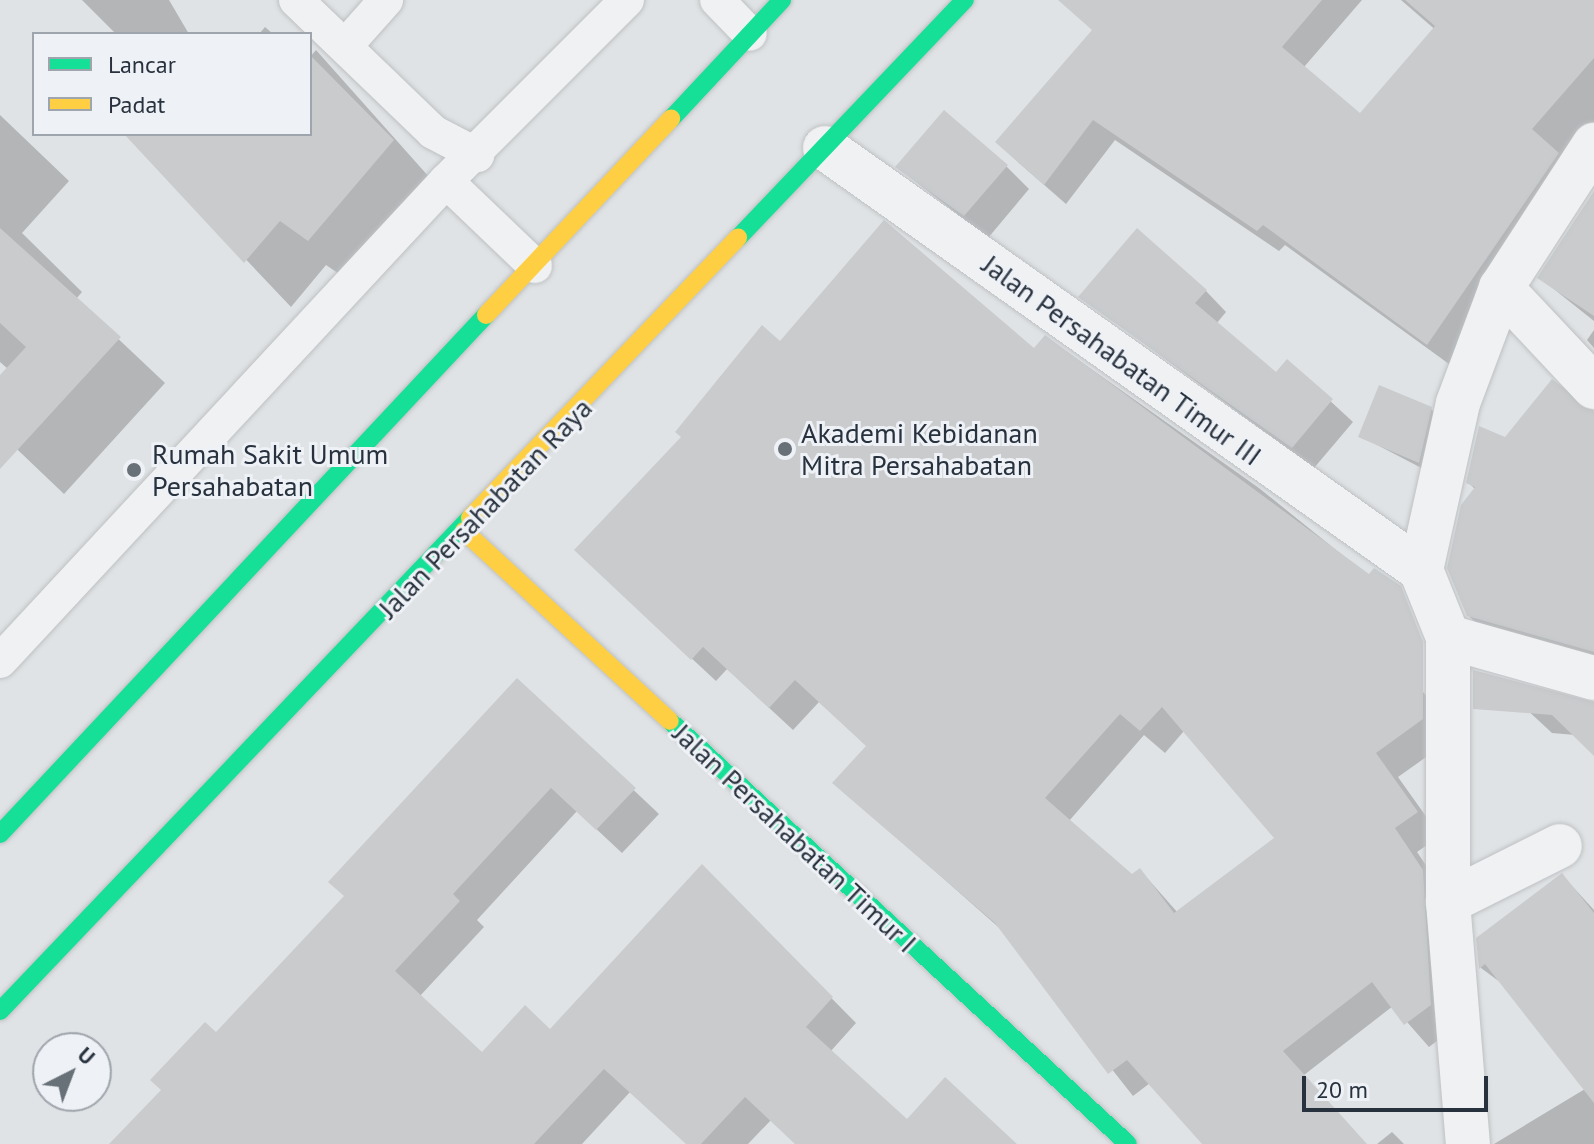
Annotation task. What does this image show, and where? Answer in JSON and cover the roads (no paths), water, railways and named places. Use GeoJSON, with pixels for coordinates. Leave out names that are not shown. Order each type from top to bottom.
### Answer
{"type":"FeatureCollection","features":[{"type":"Feature","properties":{"kind":"street"},"geometry":{"type":"LineString","coordinates":[[0,834],[782,0]]}},
{"type":"Feature","properties":{"kind":"street","name":"Jalan Persahabatan Raya"},"geometry":{"type":"LineString","coordinates":[[0,1011],[464,531],[965,0]]}},
{"type":"Feature","properties":{"kind":"street"},"geometry":{"type":"LineString","coordinates":[[1468,1144],[1448,902],[1448,637],[1421,570],[1458,403],[1501,288],[1594,145]]}},
{"type":"Feature","properties":{"kind":"street","name":"Jalan Persahabatan Timur III"},"geometry":{"type":"LineString","coordinates":[[825,148],[1421,570]]}},
{"type":"Feature","properties":{"kind":"street"},"geometry":{"type":"LineString","coordinates":[[1501,288],[1594,387]]}},
{"type":"Feature","properties":{"kind":"street","name":"Jalan Persahabatan Timur I"},"geometry":{"type":"LineString","coordinates":[[464,531],[1128,1144]]}},
{"type":"Feature","properties":{"kind":"street"},"geometry":{"type":"LineString","coordinates":[[1448,637],[1594,678]]}},
{"type":"Feature","properties":{"kind":"street"},"geometry":{"type":"LineString","coordinates":[[1448,902],[1560,846]]}},
{"type":"Feature","properties":{"kind":"lane"},"geometry":{"type":"LineString","coordinates":[[296,0],[347,44],[433,132],[477,155]]}},
{"type":"Feature","properties":{"kind":"lane"},"geometry":{"type":"LineString","coordinates":[[347,44],[386,0]]}},
{"type":"Feature","properties":{"kind":"lane"},"geometry":{"type":"LineString","coordinates":[[0,661],[446,181],[477,155],[627,0]]}},
{"type":"Feature","properties":{"kind":"lane"},"geometry":{"type":"LineString","coordinates":[[717,0],[750,34]]}},
{"type":"Feature","properties":{"kind":"lane"},"geometry":{"type":"LineString","coordinates":[[446,181],[535,266]]}},
{"type":"Feature","properties":{"kind":"place","name":"Akademi Kebidanan Mitra Persahabatan"},"geometry":{"type":"Point","coordinates":[785,449]}},
{"type":"Feature","properties":{"kind":"place","name":"Rumah Sakit Umum Persahabatan"},"geometry":{"type":"Point","coordinates":[134,470]}}]}
